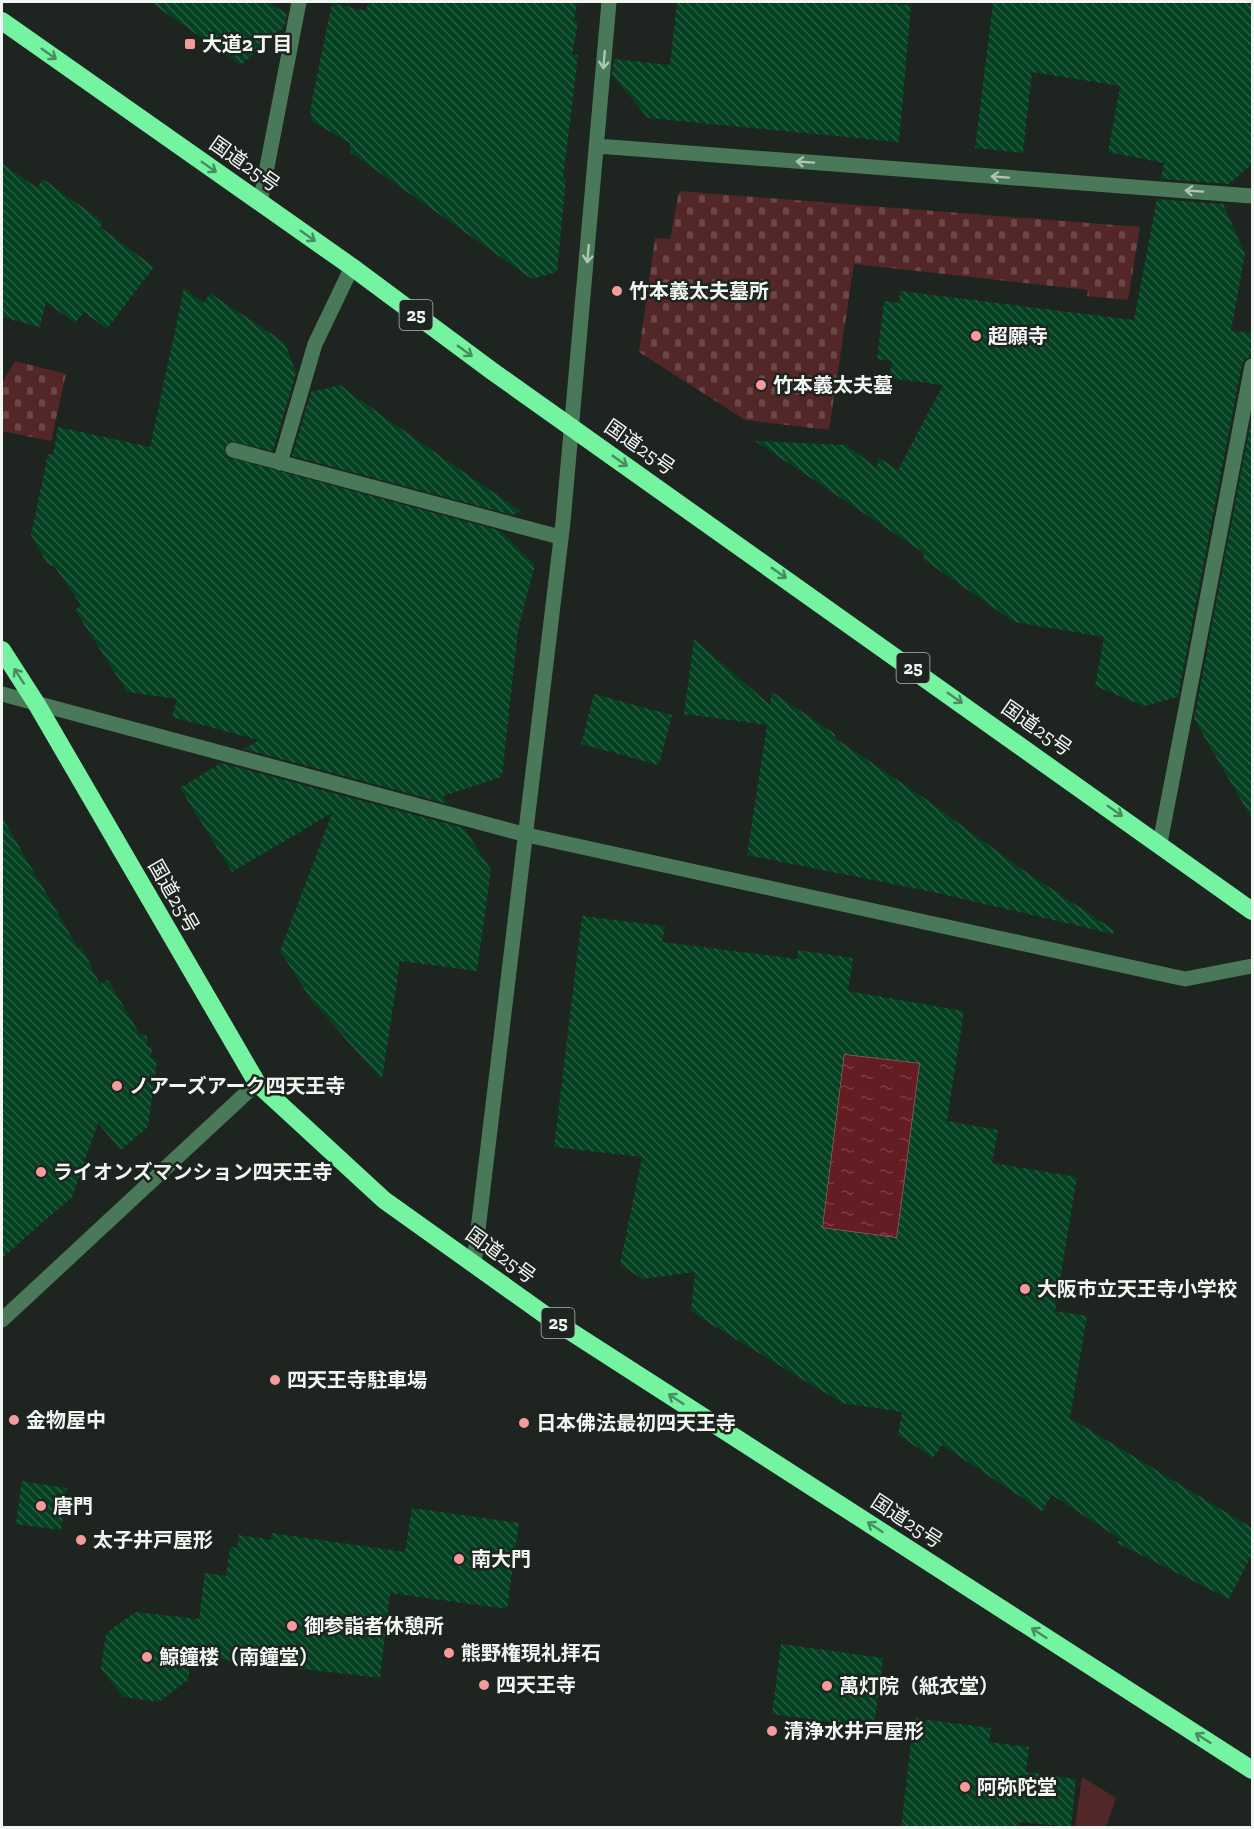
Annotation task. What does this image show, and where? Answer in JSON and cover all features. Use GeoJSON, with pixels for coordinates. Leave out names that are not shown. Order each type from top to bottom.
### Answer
{"type":"FeatureCollection","features":[{"type":"Feature","properties":{"kind":"highway","name":"国道25号"},"geometry":{"type":"LineString","coordinates":[[2,21],[260,202],[572,427],[1160,843],[1252,911]]}},
{"type":"Feature","properties":{"kind":"highway","name":"国道25号"},"geometry":{"type":"LineString","coordinates":[[2,650],[36,703],[257,1083],[384,1200],[558,1323],[1252,1770]]}},
{"type":"Feature","properties":{"kind":"street"},"geometry":{"type":"LineString","coordinates":[[260,202],[299,2]]}},
{"type":"Feature","properties":{"kind":"street"},"geometry":{"type":"LineString","coordinates":[[474,1263],[527,835],[572,427],[609,2]]}},
{"type":"Feature","properties":{"kind":"street"},"geometry":{"type":"LineString","coordinates":[[597,146],[1252,196]]}},
{"type":"Feature","properties":{"kind":"street"},"geometry":{"type":"LineString","coordinates":[[280,462],[315,344],[351,267]]}},
{"type":"Feature","properties":{"kind":"street"},"geometry":{"type":"LineString","coordinates":[[1160,843],[1252,366]]}},
{"type":"Feature","properties":{"kind":"street"},"geometry":{"type":"LineString","coordinates":[[233,450],[560,537]]}},
{"type":"Feature","properties":{"kind":"street"},"geometry":{"type":"LineString","coordinates":[[2,694],[527,835],[1185,979],[1252,966]]}},
{"type":"Feature","properties":{"kind":"street"},"geometry":{"type":"LineString","coordinates":[[2,1320],[257,1083]]}},
{"type":"Feature","properties":{"kind":"green space"},"geometry":{"type":"Polygon","coordinates":[[[679,191],[1140,227],[1128,300],[1087,296],[1088,290],[854,264],[829,430],[745,420],[639,352],[655,238],[670,239],[679,191]]]}},
{"type":"Feature","properties":{"kind":"green space"},"geometry":{"type":"Polygon","coordinates":[[[15,361],[66,374],[51,441],[2,431],[2,383],[15,361]]]}},
{"type":"Feature","properties":{"kind":"green space"},"geometry":{"type":"Polygon","coordinates":[[[1082,1777],[1116,1798],[1106,1827],[1075,1827],[1082,1777]]]}},
{"type":"Feature","properties":{"kind":"water"},"geometry":{"type":"Polygon","coordinates":[[[844,1054],[920,1063],[897,1238],[822,1228],[844,1054]]]}},
{"type":"Feature","properties":{"kind":"building"},"geometry":{"type":"Polygon","coordinates":[[[150,2],[268,2],[287,14],[284,27],[241,65],[150,2]]]}},
{"type":"Feature","properties":{"kind":"building"},"geometry":{"type":"Polygon","coordinates":[[[368,2],[577,2],[574,21],[578,22],[572,55],[578,55],[563,179],[566,179],[557,272],[532,279],[350,152],[350,143],[313,122],[310,110],[332,3],[366,11],[368,2]]]}},
{"type":"Feature","properties":{"kind":"building"},"geometry":{"type":"Polygon","coordinates":[[[677,2],[851,2],[911,5],[899,142],[648,118],[612,75],[614,59],[670,65],[677,2]]]}},
{"type":"Feature","properties":{"kind":"building"},"geometry":{"type":"Polygon","coordinates":[[[993,2],[1252,2],[1252,164],[1229,184],[1161,179],[1164,163],[1108,152],[1120,86],[1032,72],[1023,153],[975,148],[993,2]]]}},
{"type":"Feature","properties":{"kind":"building"},"geometry":{"type":"Polygon","coordinates":[[[2,163],[37,188],[43,179],[103,222],[100,227],[154,267],[107,329],[84,312],[75,323],[46,302],[40,327],[2,317],[2,163]]]}},
{"type":"Feature","properties":{"kind":"building"},"geometry":{"type":"Polygon","coordinates":[[[1157,199],[1223,204],[1245,254],[1231,331],[1252,333],[1252,356],[1245,359],[1242,364],[1178,697],[1144,706],[1095,686],[1104,637],[1014,622],[923,559],[924,553],[755,441],[846,445],[877,468],[878,457],[898,470],[943,385],[889,378],[892,361],[877,359],[884,301],[899,303],[900,291],[1134,320],[1157,199]]]}},
{"type":"Feature","properties":{"kind":"building"},"geometry":{"type":"Polygon","coordinates":[[[184,288],[204,303],[210,293],[285,343],[296,373],[273,451],[231,441],[224,448],[227,457],[501,531],[535,565],[518,630],[502,777],[443,796],[448,804],[244,749],[259,740],[172,717],[177,699],[127,692],[75,610],[81,605],[54,566],[48,565],[31,535],[48,454],[53,455],[58,427],[150,447],[184,288]]]}},
{"type":"Feature","properties":{"kind":"building"},"geometry":{"type":"Polygon","coordinates":[[[340,385],[520,511],[513,515],[292,456],[311,392],[340,385]]]}},
{"type":"Feature","properties":{"kind":"building"},"geometry":{"type":"Polygon","coordinates":[[[1252,415],[1252,819],[1194,719],[1252,415]]]}},
{"type":"Feature","properties":{"kind":"building"},"geometry":{"type":"Polygon","coordinates":[[[694,639],[770,705],[772,692],[835,734],[835,738],[924,798],[1020,868],[1114,930],[1113,934],[933,892],[747,855],[767,725],[684,714],[694,639]]]}},
{"type":"Feature","properties":{"kind":"building"},"geometry":{"type":"Polygon","coordinates":[[[594,694],[672,715],[659,765],[581,744],[594,694]]]}},
{"type":"Feature","properties":{"kind":"building"},"geometry":{"type":"Polygon","coordinates":[[[221,763],[464,828],[491,870],[477,971],[400,961],[382,1080],[312,1001],[280,951],[332,813],[232,872],[180,788],[221,763]]]}},
{"type":"Feature","properties":{"kind":"building"},"geometry":{"type":"Polygon","coordinates":[[[2,817],[78,948],[81,946],[100,984],[108,980],[138,1034],[147,1036],[147,1046],[152,1047],[151,1057],[157,1060],[148,1127],[121,1150],[98,1123],[72,1197],[2,1258],[2,817]]]}},
{"type":"Feature","properties":{"kind":"building"},"geometry":{"type":"Polygon","coordinates":[[[582,916],[665,926],[662,942],[797,959],[798,950],[853,958],[848,991],[964,1011],[947,1121],[998,1130],[992,1163],[1077,1177],[1055,1311],[1087,1316],[1070,1418],[1252,1528],[1252,1554],[1229,1599],[1117,1543],[1120,1539],[1052,1495],[1042,1511],[942,1445],[933,1458],[898,1435],[902,1412],[842,1403],[714,1326],[691,1311],[695,1272],[642,1279],[620,1264],[642,1157],[554,1147],[582,916]],[[844,1054],[822,1228],[897,1238],[920,1063],[844,1054]]]}},
{"type":"Feature","properties":{"kind":"building","name":"唐門"},"geometry":{"type":"Polygon","coordinates":[[[22,1481],[67,1488],[61,1530],[16,1524],[22,1481]]]}},
{"type":"Feature","properties":{"kind":"building"},"geometry":{"type":"Polygon","coordinates":[[[412,1508],[519,1523],[507,1609],[390,1593],[380,1678],[191,1656],[188,1680],[159,1702],[123,1697],[101,1669],[106,1633],[135,1612],[199,1619],[205,1573],[226,1576],[230,1547],[237,1548],[239,1535],[271,1540],[272,1533],[405,1552],[412,1508]]]}},
{"type":"Feature","properties":{"kind":"building","name":"萬灯院（紙衣堂）"},"geometry":{"type":"Polygon","coordinates":[[[781,1644],[883,1658],[874,1728],[772,1714],[781,1644]]]}},
{"type":"Feature","properties":{"kind":"building","name":"阿弥陀堂"},"geometry":{"type":"Polygon","coordinates":[[[914,1718],[991,1728],[989,1742],[1029,1747],[1026,1772],[1076,1779],[1071,1827],[1019,1822],[1019,1827],[901,1827],[914,1718]]]}},
{"type":"Feature","properties":{"kind":"place","name":"大道2丁目"},"geometry":{"type":"Point","coordinates":[190,44]}},
{"type":"Feature","properties":{"kind":"place","name":"竹本義太夫墓所"},"geometry":{"type":"Point","coordinates":[617,291]}},
{"type":"Feature","properties":{"kind":"place","name":"超願寺"},"geometry":{"type":"Point","coordinates":[976,336]}},
{"type":"Feature","properties":{"kind":"place","name":"竹本義太夫墓"},"geometry":{"type":"Point","coordinates":[761,385]}},
{"type":"Feature","properties":{"kind":"place","name":"ノアーズアーク四天王寺"},"geometry":{"type":"Point","coordinates":[117,1086]}},
{"type":"Feature","properties":{"kind":"place","name":"ライオンズマンション四天王寺"},"geometry":{"type":"Point","coordinates":[41,1172]}},
{"type":"Feature","properties":{"kind":"place","name":"大阪市立天王寺小学校"},"geometry":{"type":"Point","coordinates":[1025,1289]}},
{"type":"Feature","properties":{"kind":"place","name":"四天王寺駐車場"},"geometry":{"type":"Point","coordinates":[275,1380]}},
{"type":"Feature","properties":{"kind":"place","name":"金物屋中"},"geometry":{"type":"Point","coordinates":[14,1420]}},
{"type":"Feature","properties":{"kind":"place","name":"日本佛法最初四天王寺"},"geometry":{"type":"Point","coordinates":[524,1423]}},
{"type":"Feature","properties":{"kind":"place","name":"唐門"},"geometry":{"type":"Point","coordinates":[41,1506]}},
{"type":"Feature","properties":{"kind":"place","name":"太子井戸屋形"},"geometry":{"type":"Point","coordinates":[81,1540]}},
{"type":"Feature","properties":{"kind":"place","name":"南大門"},"geometry":{"type":"Point","coordinates":[459,1559]}},
{"type":"Feature","properties":{"kind":"place","name":"御参詣者休憩所"},"geometry":{"type":"Point","coordinates":[292,1626]}},
{"type":"Feature","properties":{"kind":"place","name":"熊野権現礼拝石"},"geometry":{"type":"Point","coordinates":[449,1653]}},
{"type":"Feature","properties":{"kind":"place","name":"鯨鐘楼（南鐘堂）"},"geometry":{"type":"Point","coordinates":[147,1657]}},
{"type":"Feature","properties":{"kind":"place","name":"四天王寺"},"geometry":{"type":"Point","coordinates":[484,1685]}},
{"type":"Feature","properties":{"kind":"place","name":"萬灯院（紙衣堂）"},"geometry":{"type":"Point","coordinates":[827,1686]}},
{"type":"Feature","properties":{"kind":"place","name":"清浄水井戸屋形"},"geometry":{"type":"Point","coordinates":[772,1731]}},
{"type":"Feature","properties":{"kind":"place","name":"阿弥陀堂"},"geometry":{"type":"Point","coordinates":[965,1787]}}]}
